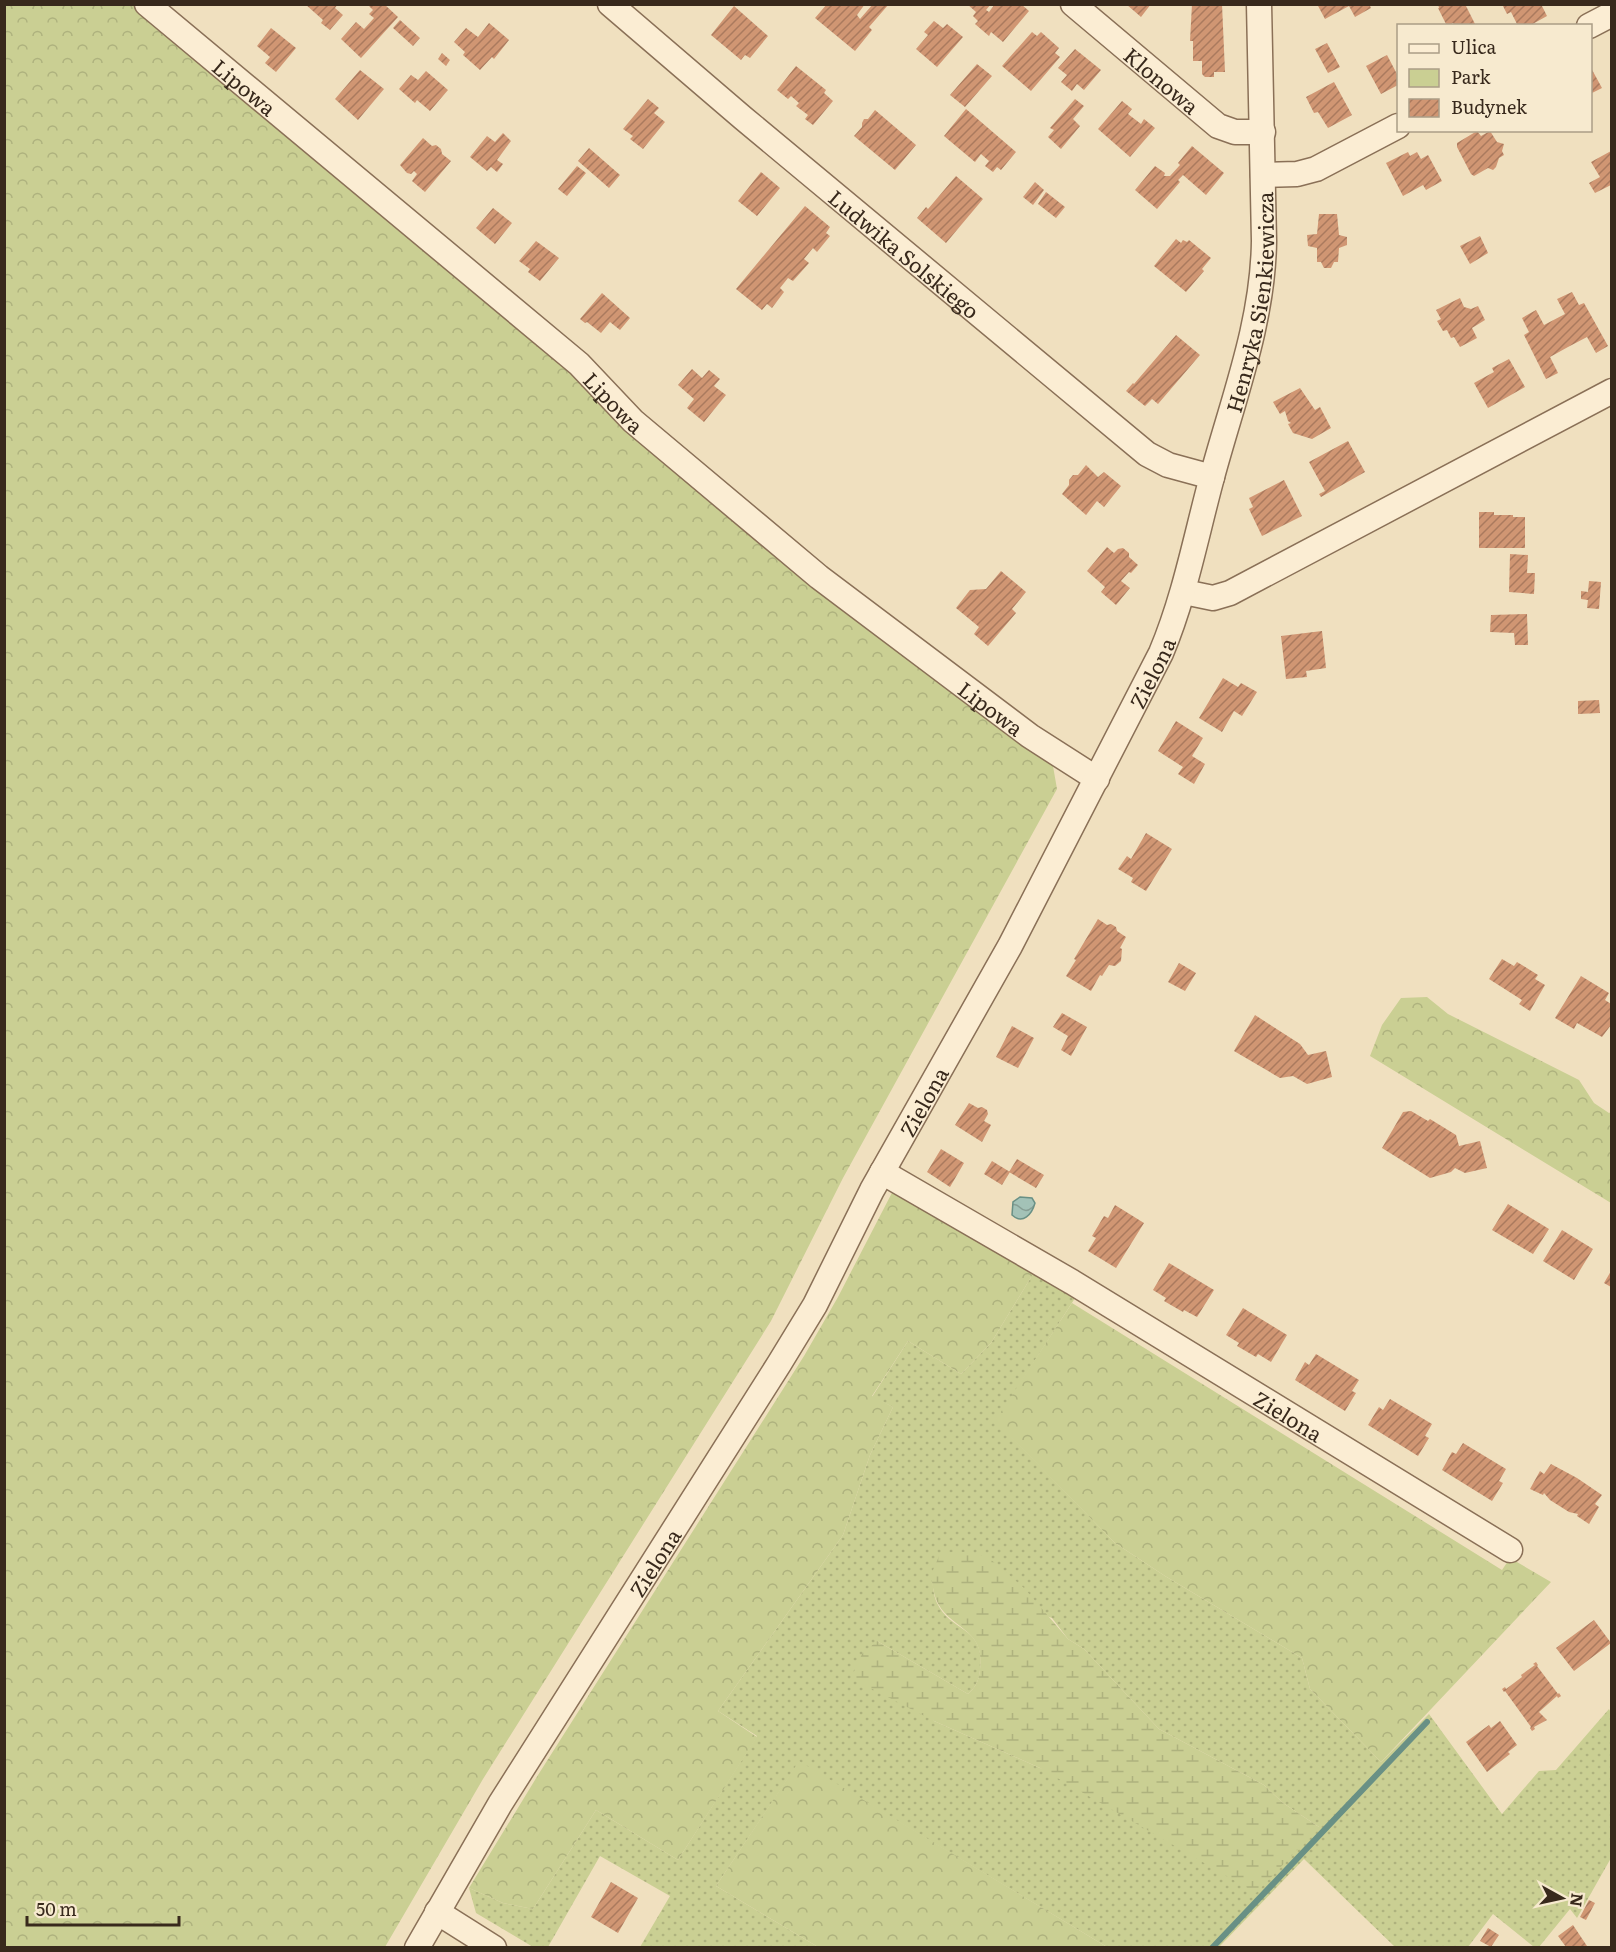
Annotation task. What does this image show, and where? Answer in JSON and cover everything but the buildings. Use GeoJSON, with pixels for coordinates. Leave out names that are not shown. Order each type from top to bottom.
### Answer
{"type":"FeatureCollection","features":[{"type":"Feature","properties":{"kind":"street","name":"Lipowa"},"geometry":{"type":"LineString","coordinates":[[147,4],[579,364],[633,421],[819,577],[1030,736],[1097,779]]}},
{"type":"Feature","properties":{"kind":"street","name":"Ludwika Solskiego"},"geometry":{"type":"LineString","coordinates":[[610,4],[761,133],[1147,454],[1168,465],[1212,477]]}},
{"type":"Feature","properties":{"kind":"street","name":"Klonowa"},"geometry":{"type":"LineString","coordinates":[[1072,4],[1218,126],[1235,132],[1263,132]]}},
{"type":"Feature","properties":{"kind":"street","name":"Henryka Sienkiewicza"},"geometry":{"type":"LineString","coordinates":[[1184,592],[1212,477],[1258,311],[1264,264],[1259,4]]}},
{"type":"Feature","properties":{"kind":"street"},"geometry":{"type":"LineString","coordinates":[[1592,24],[1611,14]]}},
{"type":"Feature","properties":{"kind":"street"},"geometry":{"type":"LineString","coordinates":[[1263,176],[1297,174],[1316,169],[1397,127]]}},
{"type":"Feature","properties":{"kind":"street"},"geometry":{"type":"LineString","coordinates":[[1184,592],[1214,598],[1230,593],[1611,391]]}},
{"type":"Feature","properties":{"kind":"street","name":"Zielona"},"geometry":{"type":"LineString","coordinates":[[417,1947],[500,1804],[785,1355],[814,1305],[882,1172],[1010,946],[1097,779],[1161,653],[1184,592]]}},
{"type":"Feature","properties":{"kind":"street","name":"Zielona"},"geometry":{"type":"LineString","coordinates":[[882,1172],[1072,1282],[1510,1550]]}},
{"type":"Feature","properties":{"kind":"street"},"geometry":{"type":"LineString","coordinates":[[437,1912],[494,1947]]}},
{"type":"Feature","properties":{"kind":"green space"},"geometry":{"type":"Polygon","coordinates":[[[5,5],[133,5],[595,391],[1053,766],[1057,789],[843,1178],[771,1321],[483,1779],[385,1947],[5,1948],[5,5]]]}},
{"type":"Feature","properties":{"kind":"green space"},"geometry":{"type":"Polygon","coordinates":[[[1427,997],[1448,1014],[1579,1080],[1594,1103],[1609,1113],[1611,1112],[1611,1203],[1370,1056],[1382,1025],[1401,998],[1427,997]]]}},
{"type":"Feature","properties":{"kind":"green space"},"geometry":{"type":"Polygon","coordinates":[[[896,1185],[1036,1269],[991,1343],[961,1374],[908,1341],[872,1396],[893,1407],[870,1455],[843,1535],[718,1711],[757,1737],[678,1860],[596,1810],[533,1909],[503,1903],[469,1888],[538,1775],[804,1356],[838,1297],[896,1185]]]}},
{"type":"Feature","properties":{"kind":"green space"},"geometry":{"type":"Polygon","coordinates":[[[1036,1269],[1077,1295],[996,1421],[1115,1543],[1165,1576],[1302,1658],[1310,1689],[1381,1762],[1429,1714],[1502,1814],[1539,1771],[1556,1770],[1609,1709],[1611,1713],[1611,1858],[1577,1918],[1570,1909],[1539,1947],[1534,1947],[1493,1914],[1468,1947],[1395,1947],[1304,1859],[1219,1947],[1107,1947],[799,1762],[716,1886],[818,1947],[640,1947],[670,1896],[600,1856],[548,1947],[533,1947],[476,1913],[469,1888],[503,1903],[533,1909],[596,1810],[678,1860],[757,1736],[718,1711],[843,1535],[870,1455],[893,1407],[872,1397],[908,1341],[961,1374],[991,1343],[1036,1269]],[[932,1575],[935,1597],[943,1613],[973,1637],[978,1645],[980,1674],[975,1686],[968,1694],[877,1641],[934,1721],[1040,1768],[1319,1827],[1283,1803],[1264,1785],[1159,1729],[1084,1649],[1068,1639],[1052,1618],[932,1575]]]}},
{"type":"Feature","properties":{"kind":"green space"},"geometry":{"type":"Polygon","coordinates":[[[1072,1303],[1502,1570],[1510,1558],[1551,1582],[1381,1762],[1310,1689],[1302,1658],[1165,1576],[1115,1543],[995,1421],[1072,1303]]]}},
{"type":"Feature","properties":{"kind":"green space"},"geometry":{"type":"Polygon","coordinates":[[[952,1552],[971,1552],[989,1558],[1024,1588],[1068,1639],[1084,1649],[1159,1729],[1264,1785],[1283,1803],[1319,1827],[1256,1893],[1040,1768],[934,1721],[851,1678],[862,1654],[877,1641],[968,1694],[973,1689],[980,1669],[977,1643],[939,1605],[932,1583],[939,1556],[952,1552]]]}},
{"type":"Feature","properties":{"kind":"green space"},"geometry":{"type":"Polygon","coordinates":[[[799,1761],[1107,1947],[818,1947],[716,1886],[799,1761]]]}},
{"type":"Feature","properties":{"kind":"water"},"geometry":{"type":"Polygon","coordinates":[[[1020,1197],[1032,1198],[1035,1203],[1032,1211],[1020,1219],[1012,1215],[1013,1202],[1020,1197]]]}},
{"type":"Feature","properties":{"kind":"waterway"},"geometry":{"type":"LineString","coordinates":[[1212,1948],[1427,1722]]}}]}
